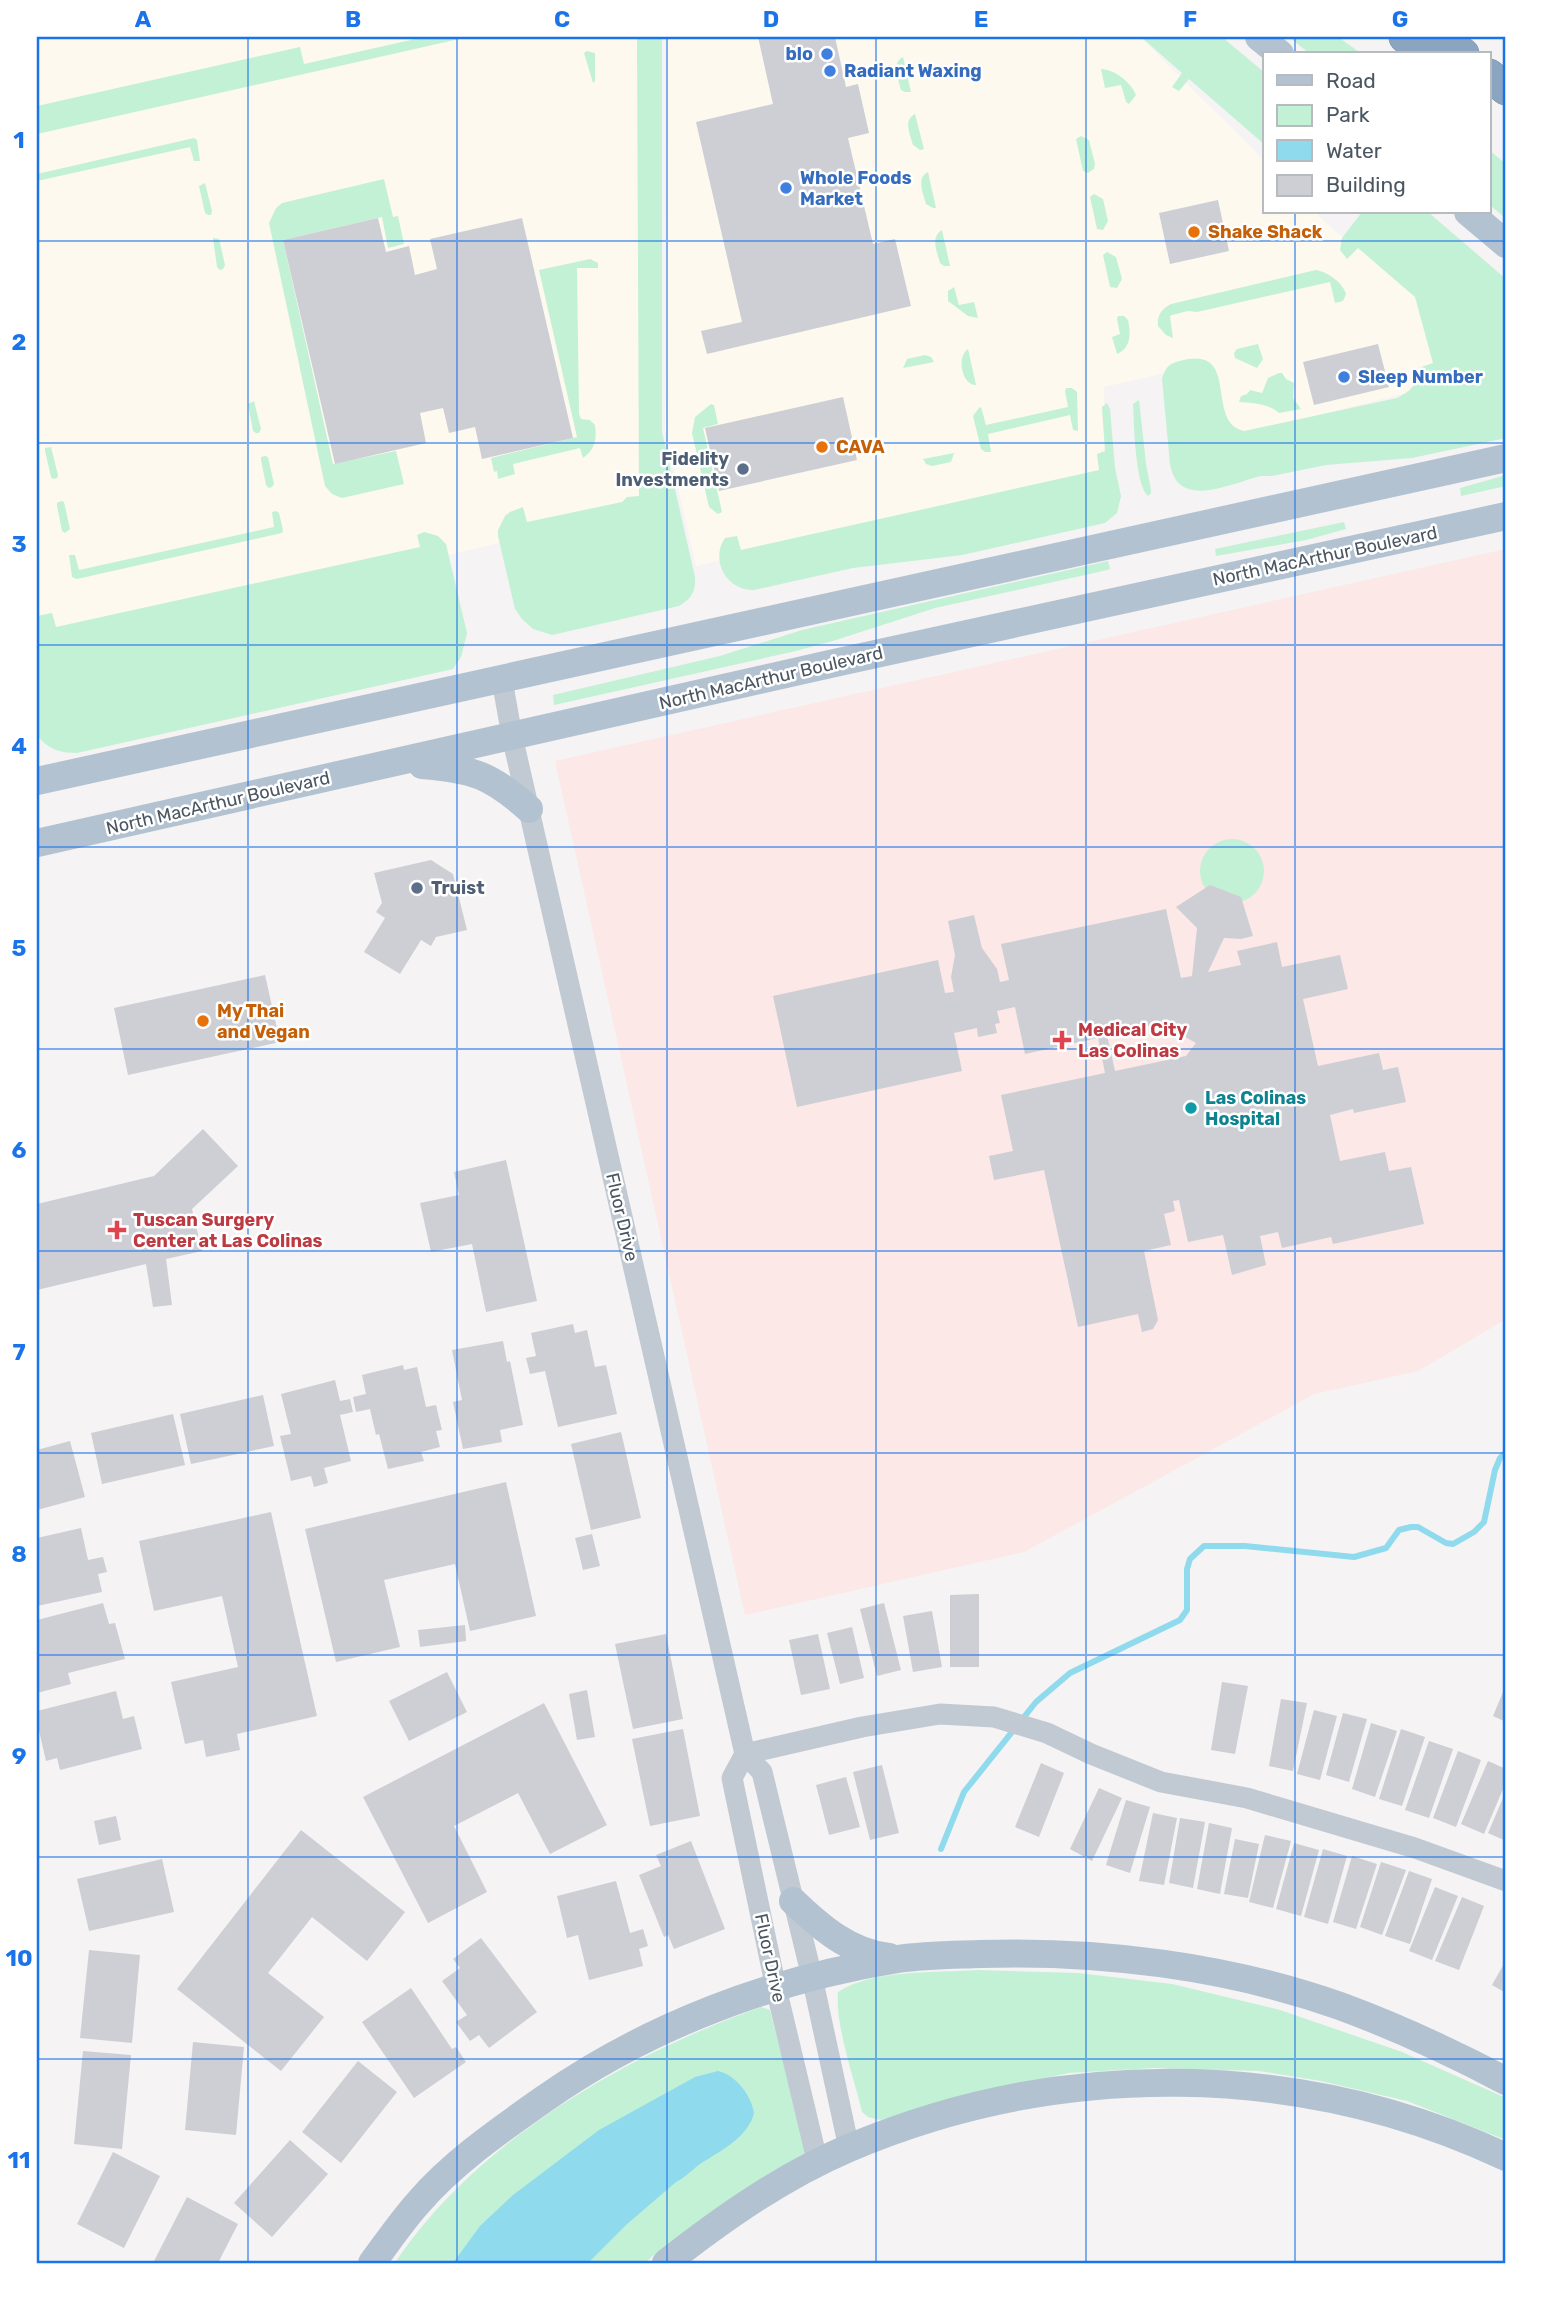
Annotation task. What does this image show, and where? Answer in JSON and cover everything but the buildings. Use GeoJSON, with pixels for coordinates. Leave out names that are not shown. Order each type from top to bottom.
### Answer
{"type":"FeatureCollection","features":[{"type":"Feature","properties":{"kind":"highway"},"geometry":{"type":"LineString","coordinates":[[1405,37],[1425,52]]}},
{"type":"Feature","properties":{"kind":"highway"},"geometry":{"type":"LineString","coordinates":[[1442,37],[1461,52]]}},
{"type":"Feature","properties":{"kind":"highway"},"geometry":{"type":"LineString","coordinates":[[1490,76],[1506,89]]}},
{"type":"Feature","properties":{"kind":"highway"},"geometry":{"type":"LineString","coordinates":[[1490,88],[1506,96]]}},
{"type":"Feature","properties":{"kind":"main road"},"geometry":{"type":"LineString","coordinates":[[1259,37],[1278,52]]}},
{"type":"Feature","properties":{"kind":"main road"},"geometry":{"type":"LineString","coordinates":[[1470,214],[1506,244]]}},
{"type":"Feature","properties":{"kind":"main road"},"geometry":{"type":"LineString","coordinates":[[37,782],[1506,458]]}},
{"type":"Feature","properties":{"kind":"main road","name":"North MacArthur Boulevard"},"geometry":{"type":"LineString","coordinates":[[37,843],[1506,516]]}},
{"type":"Feature","properties":{"kind":"main road"},"geometry":{"type":"LineString","coordinates":[[391,764],[470,771],[498,784],[529,810]]}},
{"type":"Feature","properties":{"kind":"main road"},"geometry":{"type":"LineString","coordinates":[[793,1901],[818,1925],[848,1945],[878,1956],[902,1959]]}},
{"type":"Feature","properties":{"kind":"main road"},"geometry":{"type":"LineString","coordinates":[[372,2263],[419,2202],[452,2169],[527,2110],[625,2048],[674,2025],[776,1988],[812,1977],[902,1959],[1019,1953],[1147,1961],[1229,1977],[1338,2006],[1409,2034],[1506,2081]]}},
{"type":"Feature","properties":{"kind":"main road"},"geometry":{"type":"LineString","coordinates":[[666,2263],[741,2208],[849,2148],[919,2122],[988,2103],[1097,2085],[1189,2081],[1318,2095],[1369,2106],[1429,2124],[1506,2157]]}},
{"type":"Feature","properties":{"kind":"street","name":"Fluor Drive"},"geometry":{"type":"LineString","coordinates":[[502,680],[512,736],[745,1754],[762,1772],[812,1977],[849,2148]]}},
{"type":"Feature","properties":{"kind":"street"},"geometry":{"type":"LineString","coordinates":[[745,1754],[862,1727],[940,1714],[994,1717],[1054,1737],[1161,1782],[1247,1798],[1415,1848],[1506,1881]]}},
{"type":"Feature","properties":{"kind":"street","name":"Fluor Drive"},"geometry":{"type":"LineString","coordinates":[[745,1754],[733,1778],[776,1988],[818,2164]]}},
{"type":"Feature","properties":{"kind":"shaded area"},"geometry":{"type":"Polygon","coordinates":[[[37,37],[654,37],[647,507],[37,655],[37,37]]]}},
{"type":"Feature","properties":{"kind":"shaded area"},"geometry":{"type":"Polygon","coordinates":[[[668,37],[1140,37],[1263,159],[1263,214],[1317,214],[1336,232],[1415,287],[1438,385],[1232,437],[1205,364],[1104,387],[1105,472],[696,566],[665,431],[668,37]]]}},
{"type":"Feature","properties":{"kind":"shaded area","name":"Medical City Las Colinas"},"geometry":{"type":"Polygon","coordinates":[[[1506,549],[1506,1319],[1418,1371],[1314,1394],[1024,1552],[745,1615],[555,761],[1506,549]]]}},
{"type":"Feature","properties":{"kind":"green space"},"geometry":{"type":"Polygon","coordinates":[[[424,37],[468,37],[37,134],[37,106],[300,47],[304,64],[424,37]]]}},
{"type":"Feature","properties":{"kind":"green space"},"geometry":{"type":"Polygon","coordinates":[[[628,37],[662,37],[662,432],[695,587],[690,598],[679,606],[552,635],[533,629],[515,609],[498,536],[505,516],[523,507],[527,522],[639,496],[637,38],[628,37]]]}},
{"type":"Feature","properties":{"kind":"green space"},"geometry":{"type":"Polygon","coordinates":[[[1141,37],[1222,37],[1263,71],[1263,143],[1189,79],[1179,91],[1172,87],[1182,73],[1141,37]]]}},
{"type":"Feature","properties":{"kind":"green space"},"geometry":{"type":"Polygon","coordinates":[[[1289,37],[1338,37],[1359,52],[1308,52],[1289,37]]]}},
{"type":"Feature","properties":{"kind":"green space"},"geometry":{"type":"Polygon","coordinates":[[[584,53],[595,53],[593,83],[584,53]]]}},
{"type":"Feature","properties":{"kind":"green space"},"geometry":{"type":"Polygon","coordinates":[[[903,57],[911,92],[901,90],[897,76],[897,63],[903,57]]]}},
{"type":"Feature","properties":{"kind":"green space"},"geometry":{"type":"Polygon","coordinates":[[[1101,69],[1117,74],[1131,86],[1136,95],[1129,104],[1121,85],[1105,88],[1101,69]]]}},
{"type":"Feature","properties":{"kind":"green space"},"geometry":{"type":"Polygon","coordinates":[[[915,114],[924,149],[920,150],[913,145],[908,128],[909,120],[915,114]]]}},
{"type":"Feature","properties":{"kind":"green space"},"geometry":{"type":"Polygon","coordinates":[[[1081,136],[1089,140],[1095,164],[1094,169],[1088,173],[1083,171],[1076,139],[1081,136]]]}},
{"type":"Feature","properties":{"kind":"green space"},"geometry":{"type":"Polygon","coordinates":[[[194,138],[197,140],[200,161],[194,161],[190,147],[37,181],[37,174],[194,138]]]}},
{"type":"Feature","properties":{"kind":"green space"},"geometry":{"type":"Polygon","coordinates":[[[1490,151],[1506,164],[1506,219],[1490,205],[1490,151]]]}},
{"type":"Feature","properties":{"kind":"green space"},"geometry":{"type":"Polygon","coordinates":[[[928,172],[936,208],[926,204],[922,191],[922,178],[928,172]]]}},
{"type":"Feature","properties":{"kind":"green space"},"geometry":{"type":"Polygon","coordinates":[[[384,179],[393,217],[398,216],[404,244],[388,248],[382,217],[283,240],[333,464],[396,451],[404,484],[342,498],[332,494],[325,486],[269,223],[276,208],[282,203],[384,179]]]}},
{"type":"Feature","properties":{"kind":"green space"},"geometry":{"type":"Polygon","coordinates":[[[205,183],[211,215],[205,213],[199,186],[205,183]]]}},
{"type":"Feature","properties":{"kind":"green space"},"geometry":{"type":"Polygon","coordinates":[[[1094,194],[1103,199],[1108,221],[1103,230],[1097,229],[1090,197],[1094,194]]]}},
{"type":"Feature","properties":{"kind":"green space"},"geometry":{"type":"Polygon","coordinates":[[[1360,214],[1430,214],[1506,279],[1506,438],[1412,458],[1326,465],[1261,476],[1221,488],[1194,490],[1183,487],[1175,478],[1170,464],[1162,379],[1166,369],[1173,363],[1197,359],[1210,363],[1217,372],[1222,400],[1232,425],[1244,431],[1397,398],[1413,386],[1418,368],[1433,363],[1415,297],[1358,248],[1347,259],[1340,250],[1342,238],[1360,214]]]}},
{"type":"Feature","properties":{"kind":"green space"},"geometry":{"type":"Polygon","coordinates":[[[942,230],[950,266],[940,263],[936,250],[936,237],[942,230]]]}},
{"type":"Feature","properties":{"kind":"green space"},"geometry":{"type":"Polygon","coordinates":[[[213,238],[219,239],[225,265],[220,270],[217,267],[213,238]]]}},
{"type":"Feature","properties":{"kind":"green space"},"geometry":{"type":"Polygon","coordinates":[[[1107,252],[1116,257],[1122,279],[1117,288],[1110,287],[1103,255],[1107,252]]]}},
{"type":"Feature","properties":{"kind":"green space"},"geometry":{"type":"Polygon","coordinates":[[[590,259],[598,263],[598,268],[577,268],[579,414],[581,419],[590,420],[595,425],[593,448],[583,458],[580,448],[513,464],[515,474],[498,479],[491,458],[577,437],[539,270],[590,259]]]}},
{"type":"Feature","properties":{"kind":"green space"},"geometry":{"type":"Polygon","coordinates":[[[1316,270],[1330,276],[1342,286],[1346,294],[1343,301],[1335,303],[1330,282],[1197,312],[1172,315],[1173,338],[1158,326],[1160,313],[1171,304],[1316,270]]]}},
{"type":"Feature","properties":{"kind":"green space"},"geometry":{"type":"Polygon","coordinates":[[[954,287],[959,305],[974,302],[978,318],[968,316],[948,301],[948,291],[954,287]]]}},
{"type":"Feature","properties":{"kind":"green space"},"geometry":{"type":"Polygon","coordinates":[[[1118,316],[1124,316],[1128,320],[1130,335],[1125,348],[1117,354],[1112,337],[1120,334],[1118,316]]]}},
{"type":"Feature","properties":{"kind":"green space"},"geometry":{"type":"Polygon","coordinates":[[[1258,344],[1263,359],[1257,368],[1235,358],[1237,349],[1258,344]]]}},
{"type":"Feature","properties":{"kind":"green space"},"geometry":{"type":"Polygon","coordinates":[[[968,349],[976,385],[967,380],[962,370],[962,358],[968,349]]]}},
{"type":"Feature","properties":{"kind":"green space"},"geometry":{"type":"Polygon","coordinates":[[[925,355],[931,357],[934,362],[903,368],[907,359],[925,355]]]}},
{"type":"Feature","properties":{"kind":"green space"},"geometry":{"type":"Polygon","coordinates":[[[1279,373],[1294,383],[1293,398],[1301,409],[1279,413],[1265,405],[1239,402],[1241,396],[1250,390],[1262,393],[1268,378],[1279,373]]]}},
{"type":"Feature","properties":{"kind":"green space"},"geometry":{"type":"Polygon","coordinates":[[[1066,388],[1077,392],[1078,431],[1073,430],[1070,415],[988,434],[991,452],[981,449],[973,416],[979,408],[981,407],[986,425],[1068,407],[1066,388]]]}},
{"type":"Feature","properties":{"kind":"green space"},"geometry":{"type":"Polygon","coordinates":[[[1139,400],[1151,490],[1148,496],[1140,480],[1136,453],[1133,404],[1139,400]]]}},
{"type":"Feature","properties":{"kind":"green space"},"geometry":{"type":"Polygon","coordinates":[[[254,401],[261,429],[259,433],[253,431],[248,404],[254,401]]]}},
{"type":"Feature","properties":{"kind":"green space"},"geometry":{"type":"Polygon","coordinates":[[[1107,403],[1121,496],[1117,513],[1105,523],[962,555],[853,568],[754,590],[736,585],[723,572],[719,555],[725,538],[737,536],[741,550],[1099,470],[1097,454],[1105,451],[1102,407],[1107,403]]]}},
{"type":"Feature","properties":{"kind":"green space"},"geometry":{"type":"Polygon","coordinates":[[[711,404],[714,405],[718,424],[703,428],[722,512],[718,514],[709,507],[692,433],[695,417],[711,404]]]}},
{"type":"Feature","properties":{"kind":"green space"},"geometry":{"type":"Polygon","coordinates":[[[51,447],[58,475],[53,479],[45,451],[45,448],[51,447]]]}},
{"type":"Feature","properties":{"kind":"green space"},"geometry":{"type":"Polygon","coordinates":[[[954,453],[951,462],[932,466],[926,464],[923,459],[954,453]]]}},
{"type":"Feature","properties":{"kind":"green space"},"geometry":{"type":"Polygon","coordinates":[[[261,457],[268,457],[274,484],[269,488],[261,460],[261,457]]]}},
{"type":"Feature","properties":{"kind":"green space"},"geometry":{"type":"Polygon","coordinates":[[[1506,475],[1506,486],[1461,496],[1460,488],[1506,475]]]}},
{"type":"Feature","properties":{"kind":"green space"},"geometry":{"type":"Polygon","coordinates":[[[61,501],[64,502],[70,529],[65,533],[62,531],[57,506],[61,501]]]}},
{"type":"Feature","properties":{"kind":"green space"},"geometry":{"type":"Polygon","coordinates":[[[272,512],[279,513],[282,533],[77,579],[72,577],[69,555],[75,555],[79,570],[274,527],[272,512]]]}},
{"type":"Feature","properties":{"kind":"green space"},"geometry":{"type":"Polygon","coordinates":[[[1344,522],[1346,529],[1306,540],[1216,556],[1215,549],[1344,522]]]}},
{"type":"Feature","properties":{"kind":"green space"},"geometry":{"type":"Polygon","coordinates":[[[424,532],[438,536],[446,544],[467,633],[461,657],[453,669],[77,753],[54,749],[37,735],[37,616],[52,613],[56,627],[420,547],[417,535],[424,532]]]}},
{"type":"Feature","properties":{"kind":"green space"},"geometry":{"type":"Polygon","coordinates":[[[1108,561],[1110,569],[935,608],[796,651],[554,705],[553,695],[720,656],[802,630],[1108,561]]]}},
{"type":"Feature","properties":{"kind":"green space"},"geometry":{"type":"Polygon","coordinates":[[[1226,839],[1238,839],[1255,848],[1262,859],[1262,883],[1255,894],[1238,903],[1226,903],[1214,898],[1205,889],[1200,877],[1200,865],[1205,853],[1214,844],[1226,839]]]}},
{"type":"Feature","properties":{"kind":"green space"},"geometry":{"type":"Polygon","coordinates":[[[978,1970],[1078,1973],[1172,1984],[1280,2010],[1402,2052],[1506,2098],[1506,2140],[1407,2101],[1321,2081],[1259,2071],[1154,2068],[1069,2073],[964,2095],[881,2120],[868,2117],[862,2112],[846,2052],[839,2020],[838,1992],[869,1979],[887,1976],[978,1970]]]}},
{"type":"Feature","properties":{"kind":"green space"},"geometry":{"type":"Polygon","coordinates":[[[761,2007],[770,2010],[806,2152],[645,2263],[395,2263],[428,2219],[467,2179],[510,2141],[557,2108],[658,2050],[761,2007]]]}},
{"type":"Feature","properties":{"kind":"water"},"geometry":{"type":"Polygon","coordinates":[[[718,2071],[737,2081],[750,2099],[754,2113],[746,2129],[733,2142],[676,2182],[626,2225],[588,2263],[453,2263],[480,2226],[513,2195],[599,2130],[695,2077],[718,2071]]]}},
{"type":"Feature","properties":{"kind":"waterway"},"geometry":{"type":"LineString","coordinates":[[941,1849],[964,1792],[1036,1702],[1070,1673],[1180,1620],[1187,1610],[1187,1569],[1190,1559],[1204,1546],[1245,1546],[1354,1557],[1386,1548],[1399,1530],[1411,1527],[1418,1527],[1446,1543],[1453,1544],[1474,1532],[1484,1522],[1495,1470],[1506,1452]]}},
{"type":"Feature","properties":{"kind":"place","name":"blo"},"geometry":{"type":"Point","coordinates":[827,54]}},
{"type":"Feature","properties":{"kind":"place","name":"Radiant Waxing"},"geometry":{"type":"Point","coordinates":[830,71]}},
{"type":"Feature","properties":{"kind":"place","name":"Whole Foods Market"},"geometry":{"type":"Point","coordinates":[786,188]}},
{"type":"Feature","properties":{"kind":"place","name":"Shake Shack"},"geometry":{"type":"Point","coordinates":[1194,232]}},
{"type":"Feature","properties":{"kind":"place","name":"Sleep Number"},"geometry":{"type":"Point","coordinates":[1344,377]}},
{"type":"Feature","properties":{"kind":"place","name":"CAVA"},"geometry":{"type":"Point","coordinates":[822,447]}},
{"type":"Feature","properties":{"kind":"place","name":"Fidelity Investments"},"geometry":{"type":"Point","coordinates":[743,469]}},
{"type":"Feature","properties":{"kind":"place","name":"Truist"},"geometry":{"type":"Point","coordinates":[417,888]}},
{"type":"Feature","properties":{"kind":"place","name":"My Thai and Vegan"},"geometry":{"type":"Point","coordinates":[203,1021]}},
{"type":"Feature","properties":{"kind":"place","name":"Medical City Las Colinas"},"geometry":{"type":"Point","coordinates":[1062,1040]}},
{"type":"Feature","properties":{"kind":"place","name":"Las Colinas Hospital"},"geometry":{"type":"Point","coordinates":[1191,1108]}},
{"type":"Feature","properties":{"kind":"place","name":"Tuscan Surgery Center at Las Colinas"},"geometry":{"type":"Point","coordinates":[117,1230]}}]}
